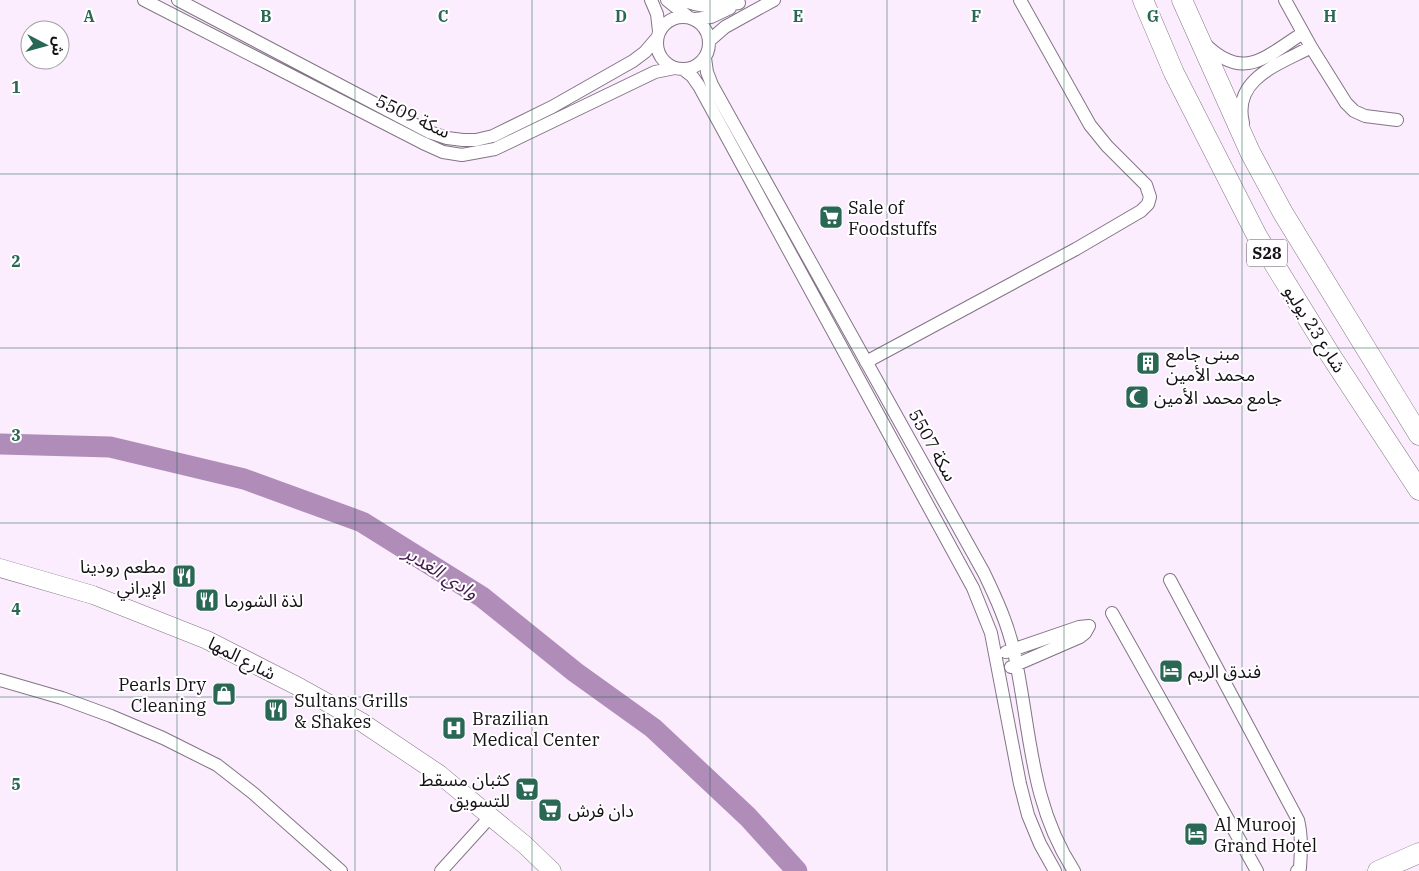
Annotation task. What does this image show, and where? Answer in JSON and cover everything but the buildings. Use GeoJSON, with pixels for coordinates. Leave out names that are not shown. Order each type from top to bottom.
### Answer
{"type":"FeatureCollection","features":[{"type":"Feature","properties":{"kind":"main road","name":"شارع 23 يوليو"},"geometry":{"type":"LineString","coordinates":[[1143,0],[1174,73],[1258,236],[1331,356],[1419,490]]}},
{"type":"Feature","properties":{"kind":"main road","name":"شارع 23 يوليو"},"geometry":{"type":"LineString","coordinates":[[1182,0],[1250,152],[1283,213],[1419,435]]}},
{"type":"Feature","properties":{"kind":"main road"},"geometry":{"type":"LineString","coordinates":[[1378,871],[1419,853]]}},
{"type":"Feature","properties":{"kind":"main road"},"geometry":{"type":"LineString","coordinates":[[1412,871],[1419,868]]}},
{"type":"Feature","properties":{"kind":"street","name":"سكة 5509"},"geometry":{"type":"LineString","coordinates":[[144,0],[423,143],[443,152],[462,155],[495,149],[655,72],[679,69]]}},
{"type":"Feature","properties":{"kind":"street","name":"سكة 5509"},"geometry":{"type":"LineString","coordinates":[[178,0],[429,132],[463,140],[476,140],[493,136],[552,107],[639,57],[658,35]]}},
{"type":"Feature","properties":{"kind":"street"},"geometry":{"type":"LineString","coordinates":[[651,0],[657,14],[658,35],[656,46],[663,60],[679,69],[691,68],[699,64],[708,50],[710,41],[708,32],[702,24],[667,0]]}},
{"type":"Feature","properties":{"kind":"street"},"geometry":{"type":"LineString","coordinates":[[683,0],[694,5],[706,7],[743,2]]}},
{"type":"Feature","properties":{"kind":"street"},"geometry":{"type":"LineString","coordinates":[[710,41],[725,27],[774,0]]}},
{"type":"Feature","properties":{"kind":"street"},"geometry":{"type":"LineString","coordinates":[[866,362],[1076,249],[1141,211],[1148,204],[1150,196],[1146,185],[1107,146],[1086,120],[1020,0]]}},
{"type":"Feature","properties":{"kind":"street"},"geometry":{"type":"LineString","coordinates":[[1284,0],[1346,103],[1354,111],[1365,116],[1397,120]]}},
{"type":"Feature","properties":{"kind":"street"},"geometry":{"type":"LineString","coordinates":[[658,35],[664,24],[670,19],[678,16],[711,16],[743,2]]}},
{"type":"Feature","properties":{"kind":"street"},"geometry":{"type":"LineString","coordinates":[[1197,36],[1220,58],[1241,64],[1252,63],[1262,59],[1303,34]]}},
{"type":"Feature","properties":{"kind":"street"},"geometry":{"type":"LineString","coordinates":[[1250,152],[1241,116],[1241,105],[1249,84],[1268,70],[1311,47]]}},
{"type":"Feature","properties":{"kind":"street","name":"سكة 5507"},"geometry":{"type":"LineString","coordinates":[[704,58],[712,85],[984,573],[1006,624],[1014,650],[1029,744],[1041,802],[1051,830],[1074,871]]}},
{"type":"Feature","properties":{"kind":"street","name":"سكة 5507"},"geometry":{"type":"LineString","coordinates":[[679,69],[692,76],[699,86],[973,588],[991,633],[1020,784],[1028,815],[1040,844],[1055,871]]}},
{"type":"Feature","properties":{"kind":"street","name":"شارع المها"},"geometry":{"type":"LineString","coordinates":[[0,568],[93,595],[207,640],[299,687],[360,721],[450,783],[525,845],[552,871]]}},
{"type":"Feature","properties":{"kind":"street"},"geometry":{"type":"LineString","coordinates":[[1170,580],[1298,820],[1302,847],[1300,868],[1296,871]]}},
{"type":"Feature","properties":{"kind":"street"},"geometry":{"type":"LineString","coordinates":[[1112,613],[1257,871]]}},
{"type":"Feature","properties":{"kind":"street"},"geometry":{"type":"LineString","coordinates":[[995,654],[1014,650],[1079,627],[1089,626],[1080,637],[1016,665],[998,670]]}},
{"type":"Feature","properties":{"kind":"street"},"geometry":{"type":"LineString","coordinates":[[0,680],[62,698],[111,716],[163,738],[217,765],[341,871]]}},
{"type":"Feature","properties":{"kind":"street"},"geometry":{"type":"LineString","coordinates":[[441,871],[490,817]]}},
{"type":"Feature","properties":{"kind":"waterway","name":"وادي الغدير"},"geometry":{"type":"LineString","coordinates":[[0,444],[110,447],[244,479],[362,522],[482,597],[575,672],[653,728],[748,817],[797,871]]}},
{"type":"Feature","properties":{"kind":"place","name":"Sale of Foodstuffs"},"geometry":{"type":"Point","coordinates":[831,217]}},
{"type":"Feature","properties":{"kind":"place","name":"مبنى جامع محمد الأمين"},"geometry":{"type":"Point","coordinates":[1148,363]}},
{"type":"Feature","properties":{"kind":"place","name":"جامع محمد الأمين"},"geometry":{"type":"Point","coordinates":[1137,397]}},
{"type":"Feature","properties":{"kind":"place","name":"مطعم رودينا الإيراني"},"geometry":{"type":"Point","coordinates":[184,576]}},
{"type":"Feature","properties":{"kind":"place","name":"لذة الشورما"},"geometry":{"type":"Point","coordinates":[207,600]}},
{"type":"Feature","properties":{"kind":"place","name":"فندق الريم"},"geometry":{"type":"Point","coordinates":[1171,671]}},
{"type":"Feature","properties":{"kind":"place","name":"Pearls Dry Cleaning"},"geometry":{"type":"Point","coordinates":[224,694]}},
{"type":"Feature","properties":{"kind":"place","name":"Sultans Grills & Shakes"},"geometry":{"type":"Point","coordinates":[276,710]}},
{"type":"Feature","properties":{"kind":"place","name":"Brazilian Medical Center"},"geometry":{"type":"Point","coordinates":[454,728]}},
{"type":"Feature","properties":{"kind":"place","name":"كثبان مسقط للتسويق"},"geometry":{"type":"Point","coordinates":[527,789]}},
{"type":"Feature","properties":{"kind":"place","name":"دان فرش"},"geometry":{"type":"Point","coordinates":[550,810]}},
{"type":"Feature","properties":{"kind":"place","name":"Al Murooj Grand Hotel"},"geometry":{"type":"Point","coordinates":[1196,834]}}]}
